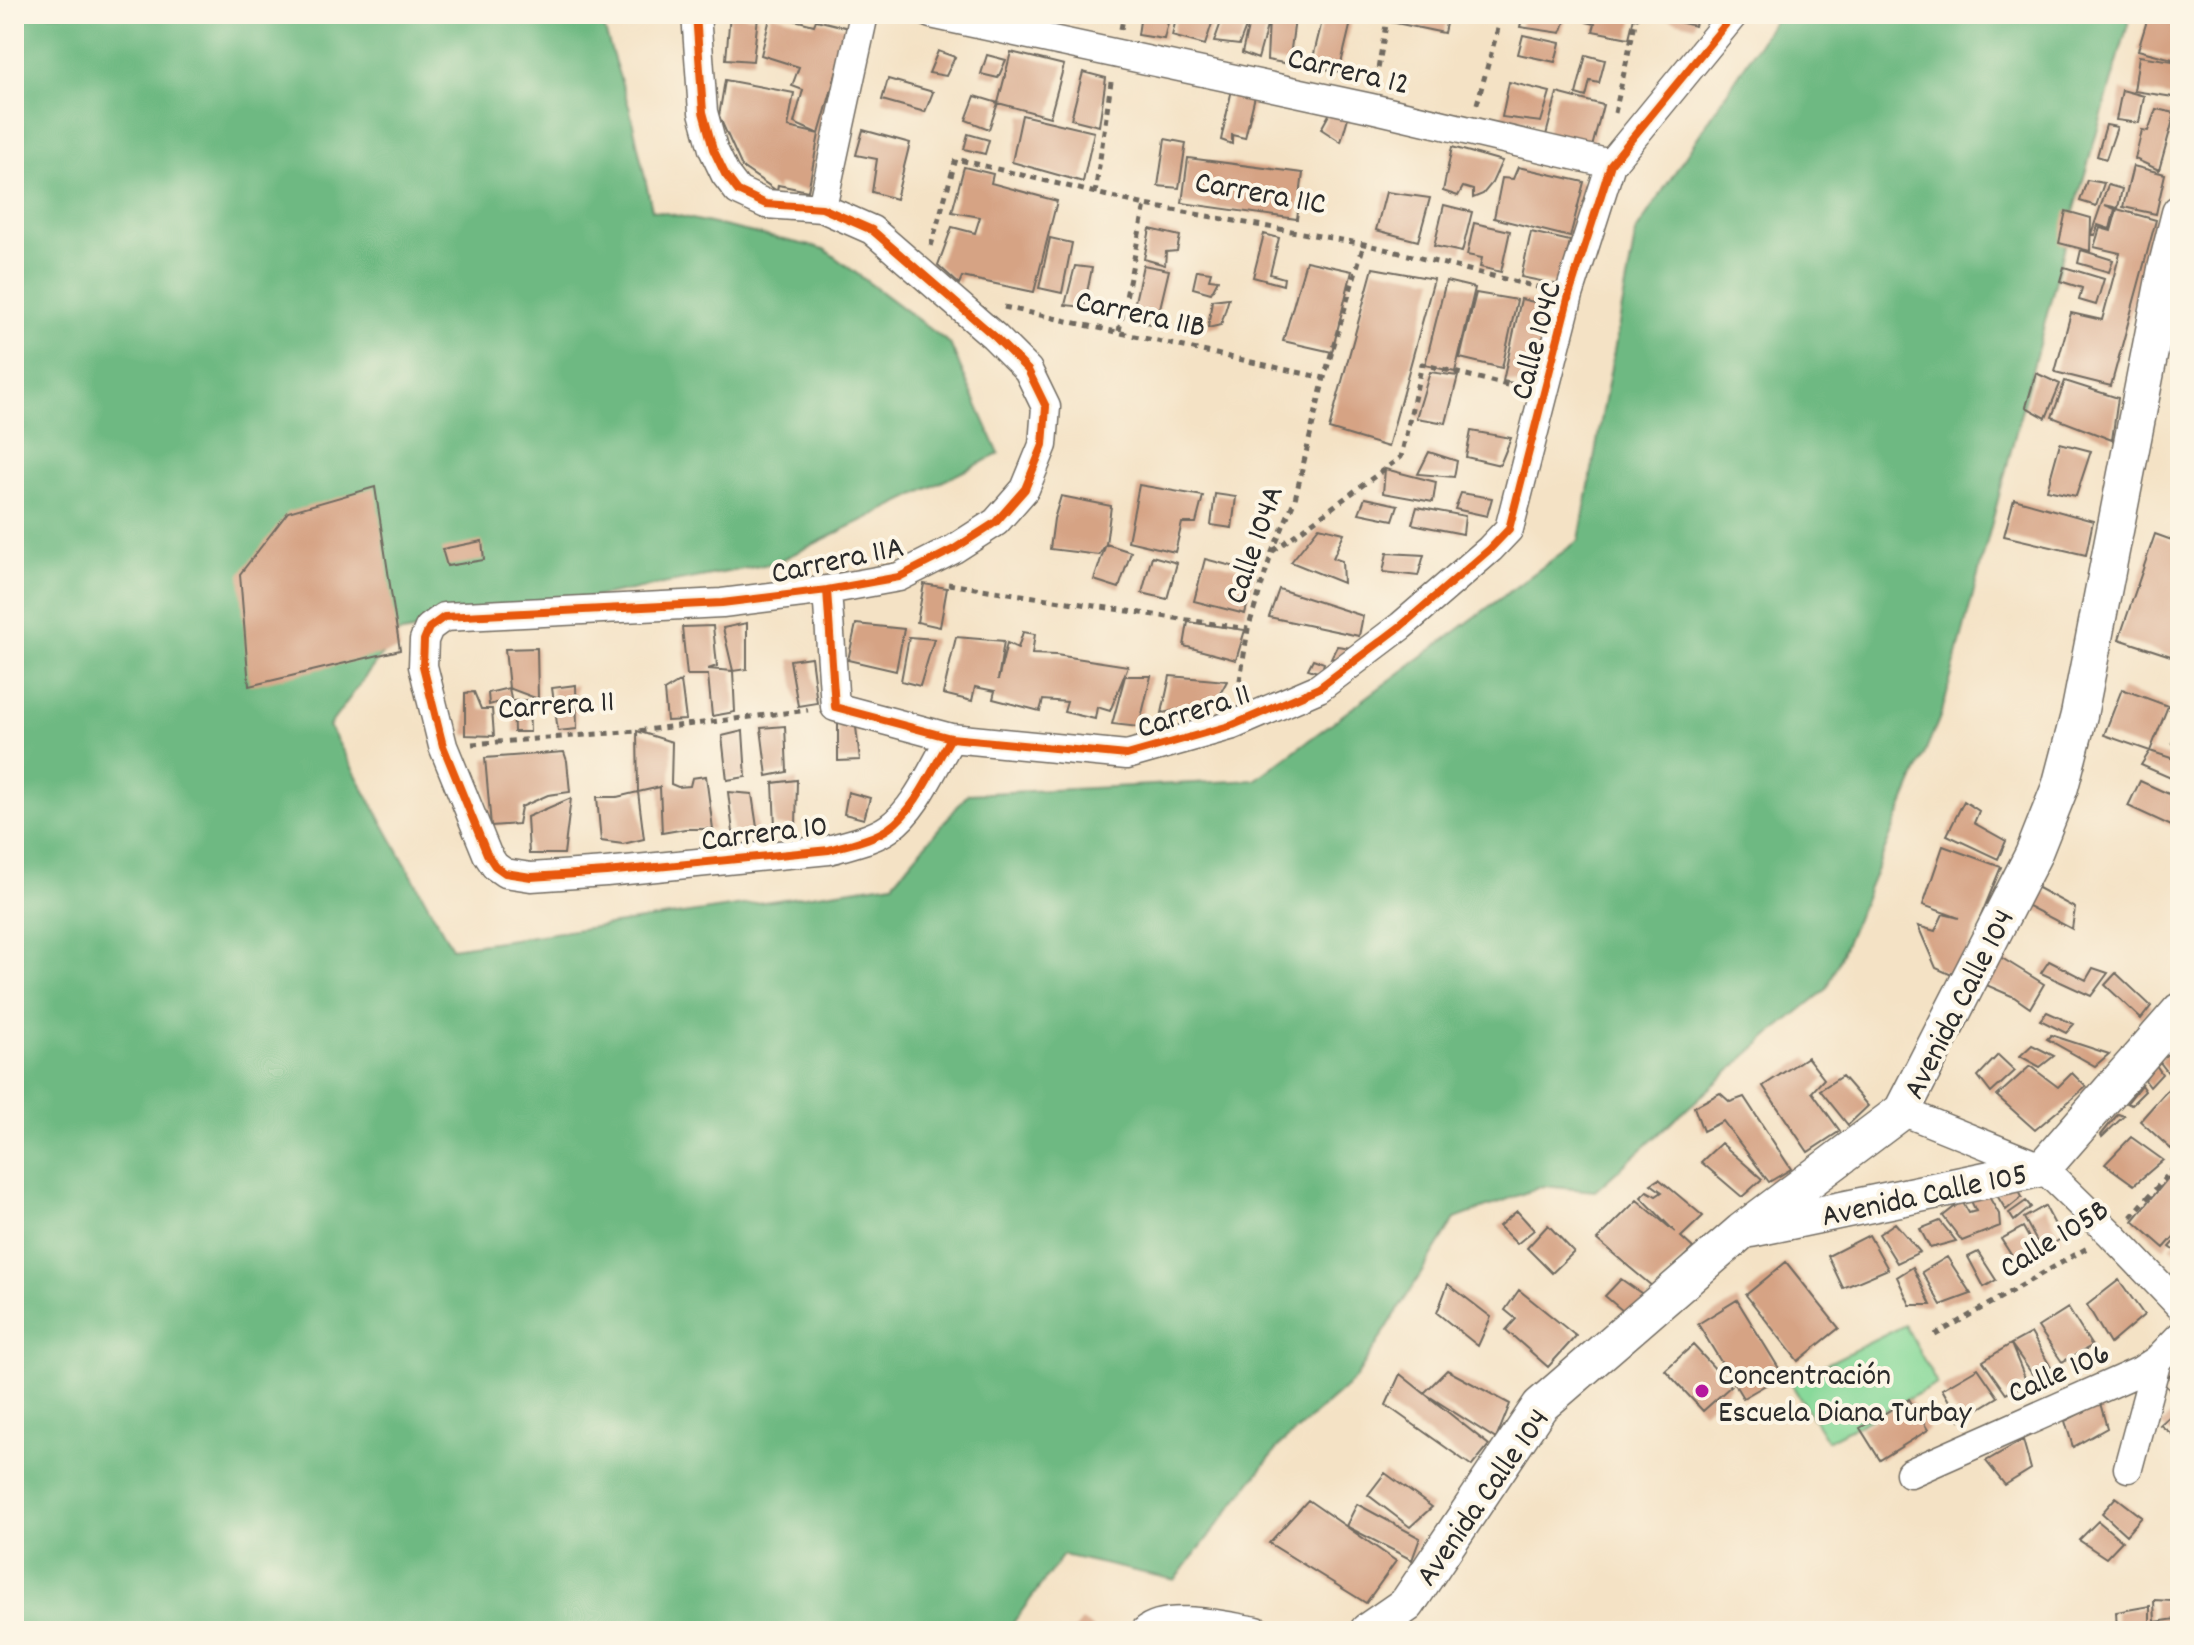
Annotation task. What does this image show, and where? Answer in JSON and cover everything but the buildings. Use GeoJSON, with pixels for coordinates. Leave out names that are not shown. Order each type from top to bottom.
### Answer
{"type":"FeatureCollection","features":[{"type":"Feature","properties":{"kind":"main road","name":"Avenida Calle 104"},"geometry":{"type":"LineString","coordinates":[[1368,1631],[1407,1604],[1540,1406],[1742,1231],[1902,1111],[2033,855],[2060,787],[2079,715],[2166,269],[2180,213]]}},
{"type":"Feature","properties":{"kind":"main road","name":"Avenida Calle 105"},"geometry":{"type":"LineString","coordinates":[[1742,1231],[2043,1168],[2180,1011]]}},
{"type":"Feature","properties":{"kind":"street"},"geometry":{"type":"LineString","coordinates":[[695,14],[703,112],[713,149],[725,174],[738,191],[766,204],[822,208],[864,14]]}},
{"type":"Feature","properties":{"kind":"street","name":"Carrera 12"},"geometry":{"type":"LineString","coordinates":[[931,14],[1607,162]]}},
{"type":"Feature","properties":{"kind":"street"},"geometry":{"type":"LineString","coordinates":[[1607,162],[1734,14]]}},
{"type":"Feature","properties":{"kind":"street","name":"Calle 104C"},"geometry":{"type":"LineString","coordinates":[[1509,529],[1569,295],[1607,162]]}},
{"type":"Feature","properties":{"kind":"street","name":"Carrera 11A"},"geometry":{"type":"LineString","coordinates":[[443,746],[423,666],[424,640],[429,628],[444,617],[722,603],[899,577],[954,549],[996,522],[1025,489],[1043,445],[1046,407],[1028,370],[872,230],[822,208]]}},
{"type":"Feature","properties":{"kind":"street","name":"Carrera 11"},"geometry":{"type":"LineString","coordinates":[[835,707],[951,738],[1127,755],[1233,725],[1319,688],[1401,626],[1509,529]]}},
{"type":"Feature","properties":{"kind":"street"},"geometry":{"type":"LineString","coordinates":[[827,590],[835,707]]}},
{"type":"Feature","properties":{"kind":"street","name":"Carrera 10"},"geometry":{"type":"LineString","coordinates":[[443,746],[487,854],[495,866],[505,873],[531,877],[829,850],[857,842],[888,829],[907,811],[951,738]]}},
{"type":"Feature","properties":{"kind":"street"},"geometry":{"type":"LineString","coordinates":[[1902,1111],[2043,1168],[2180,1306]]}},
{"type":"Feature","properties":{"kind":"street","name":"Calle 106"},"geometry":{"type":"LineString","coordinates":[[1910,1473],[2140,1371],[2157,1360],[2180,1336]]}},
{"type":"Feature","properties":{"kind":"street"},"geometry":{"type":"LineString","coordinates":[[2128,1468],[2157,1360]]}},
{"type":"Feature","properties":{"kind":"street"},"geometry":{"type":"LineString","coordinates":[[1148,1629],[1179,1621],[1257,1631]]}},
{"type":"Feature","properties":{"kind":"path"},"geometry":{"type":"LineString","coordinates":[[1371,108],[1388,14]]}},
{"type":"Feature","properties":{"kind":"path"},"geometry":{"type":"LineString","coordinates":[[1469,132],[1502,14]]}},
{"type":"Feature","properties":{"kind":"path"},"geometry":{"type":"LineString","coordinates":[[1607,162],[1637,14]]}},
{"type":"Feature","properties":{"kind":"path"},"geometry":{"type":"LineString","coordinates":[[1095,194],[1115,54]]}},
{"type":"Feature","properties":{"kind":"path"},"geometry":{"type":"LineString","coordinates":[[1119,331],[1145,205]]}},
{"type":"Feature","properties":{"kind":"path"},"geometry":{"type":"LineString","coordinates":[[1364,244],[1569,295]]}},
{"type":"Feature","properties":{"kind":"path"},"geometry":{"type":"LineString","coordinates":[[1272,552],[1401,457],[1422,364],[1544,394]]}},
{"type":"Feature","properties":{"kind":"green space"},"geometry":{"type":"Polygon","coordinates":[[[14,14],[588,14],[601,18],[630,110],[652,210],[824,249],[950,344],[999,454],[775,563],[397,634],[329,726],[452,948],[893,883],[968,794],[1255,780],[1579,540],[1636,232],[1778,14],[2131,14],[2072,219],[1942,712],[1827,989],[1773,1032],[1595,1191],[1543,1186],[1455,1219],[1355,1379],[1279,1446],[1175,1580],[1063,1555],[1007,1631],[14,1631],[14,14]]]}},
{"type":"Feature","properties":{"kind":"green space"},"geometry":{"type":"Polygon","coordinates":[[[1905,1325],[1937,1384],[1827,1441],[1790,1382],[1905,1325]]]}},
{"type":"Feature","properties":{"kind":"cycle path"},"geometry":{"type":"LineString","coordinates":[[696,14],[703,112],[713,149],[725,174],[738,191],[766,204],[822,208],[872,230],[994,336],[1028,370],[1046,407],[1043,445],[1025,489],[996,522],[954,549],[899,577],[722,603],[444,617],[429,628],[424,640],[423,666],[443,746],[487,854],[495,866],[505,873],[531,877],[829,850],[860,841],[889,828],[908,810],[951,738]]}},
{"type":"Feature","properties":{"kind":"cycle path"},"geometry":{"type":"LineString","coordinates":[[827,590],[835,707],[951,738],[1127,755],[1233,725],[1319,688],[1401,626],[1509,529],[1569,295],[1611,164],[1734,14]]}},
{"type":"Feature","properties":{"kind":"place","name":"Concentración Escuela Diana Turbay"},"geometry":{"type":"Point","coordinates":[1702,1391]}}]}
